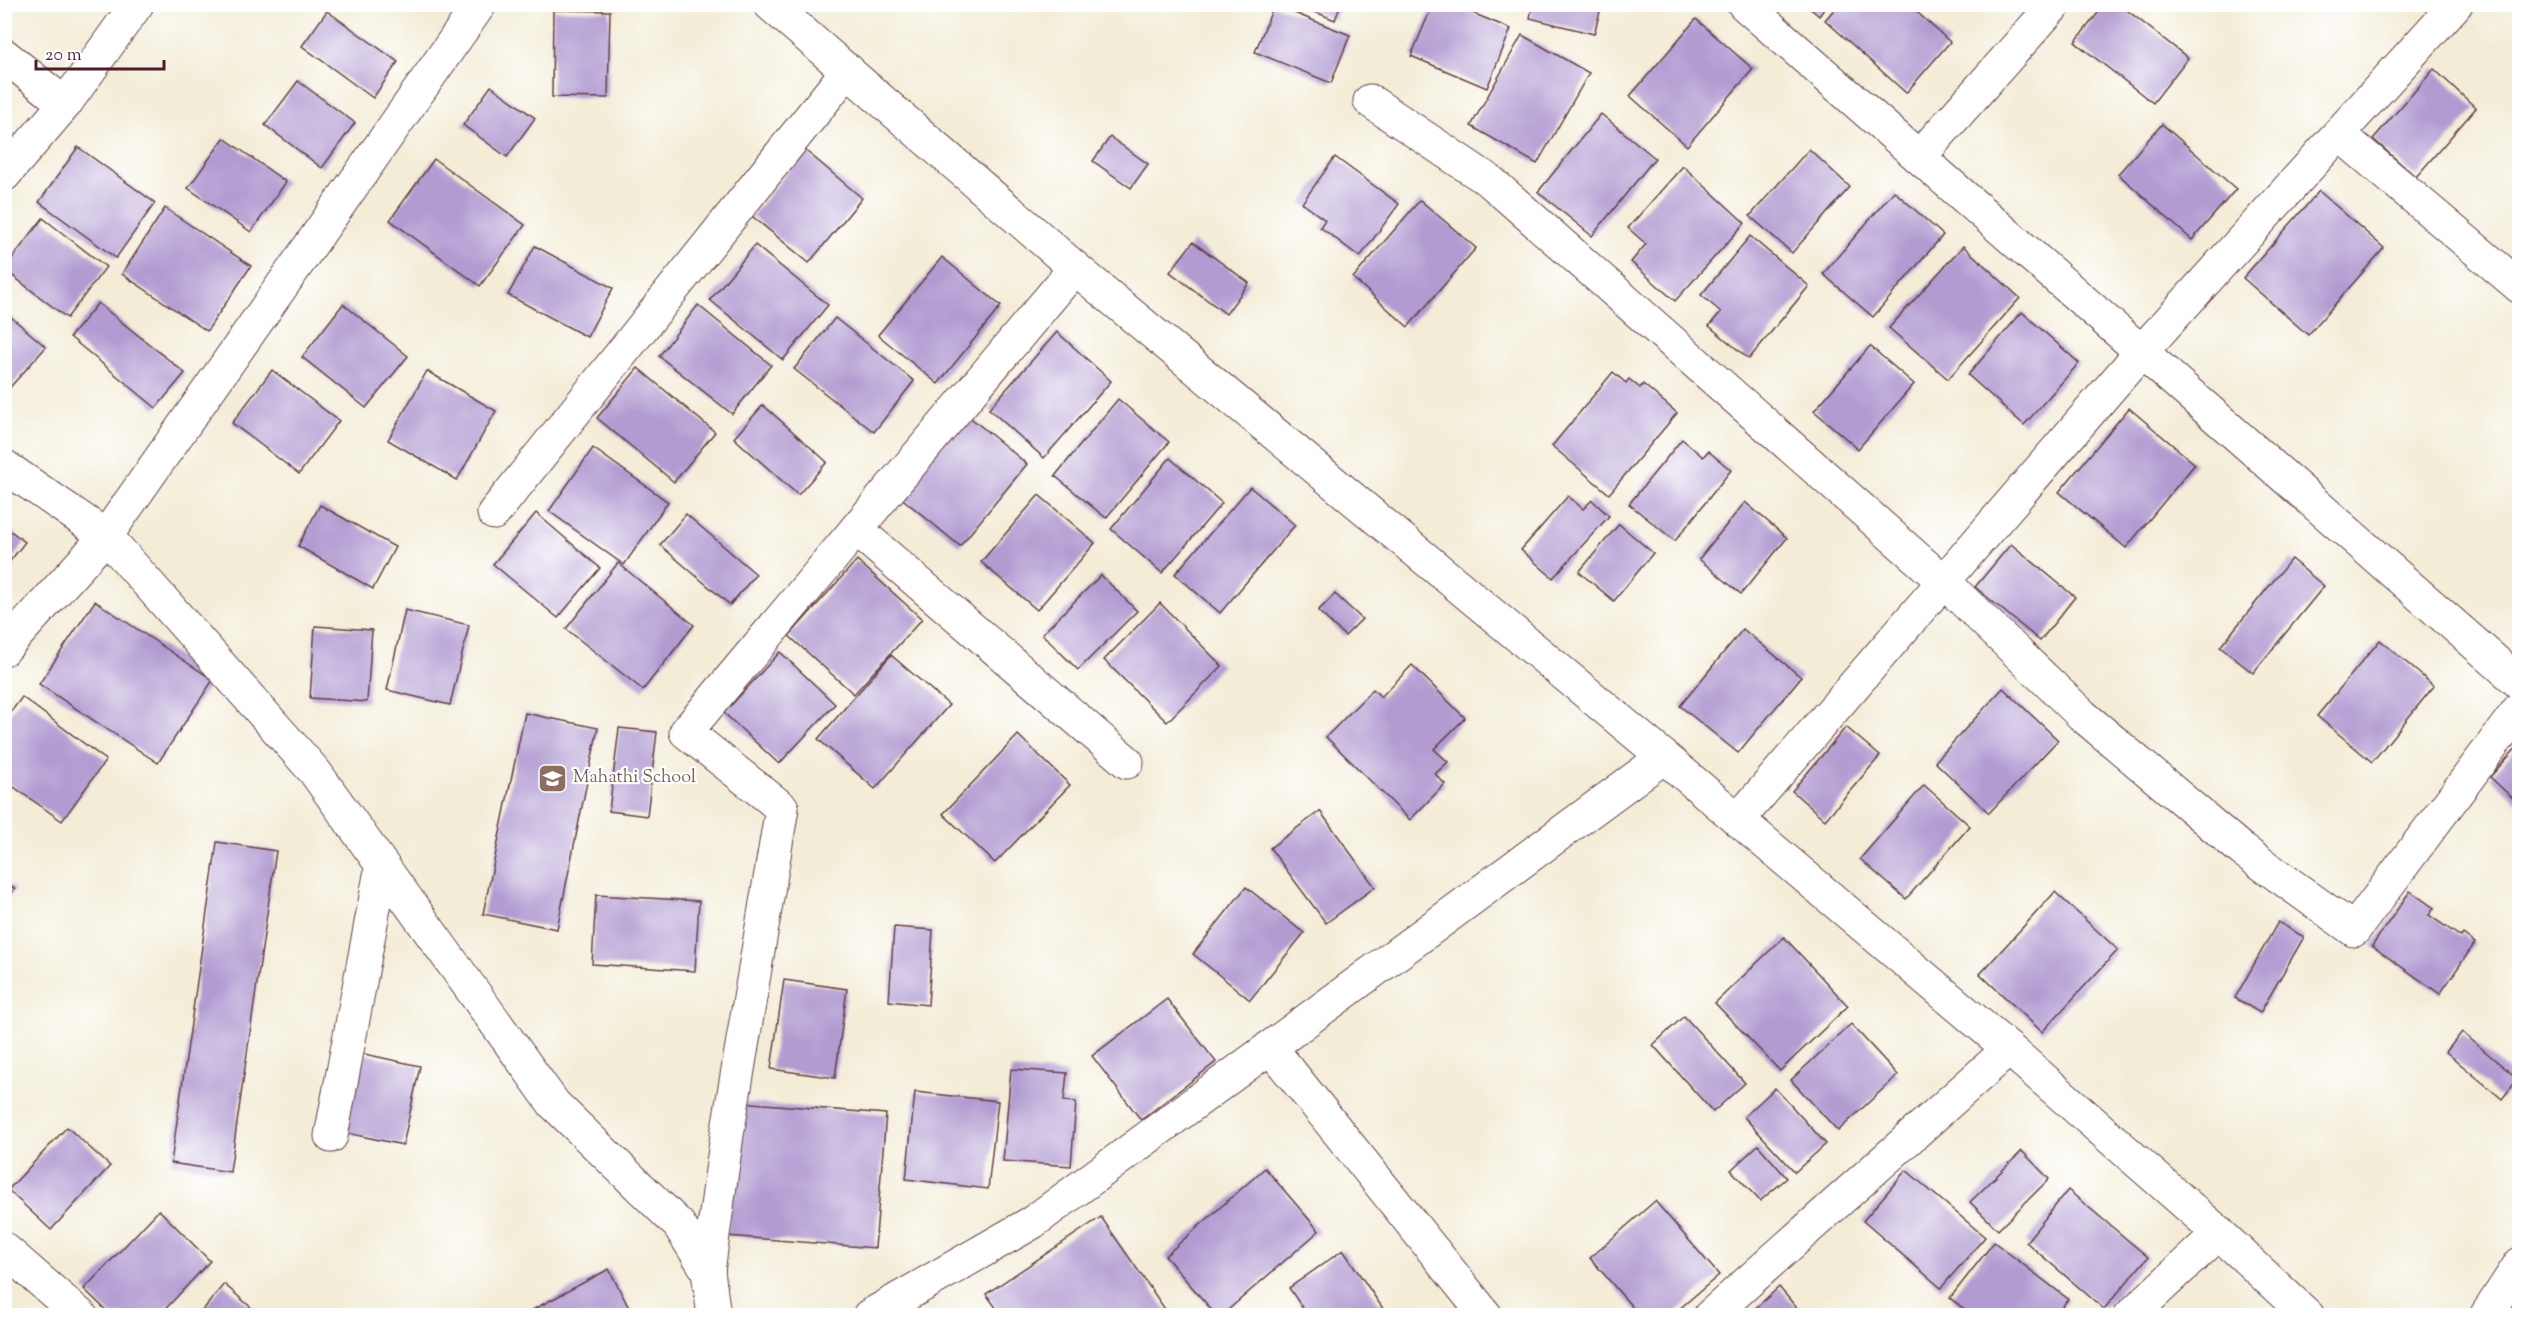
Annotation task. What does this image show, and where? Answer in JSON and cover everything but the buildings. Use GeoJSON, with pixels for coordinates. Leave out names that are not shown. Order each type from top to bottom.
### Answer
{"type":"FeatureCollection","features":[{"type":"Feature","properties":{"kind":"street"},"geometry":{"type":"LineString","coordinates":[[4,175],[65,104],[137,4]]}},
{"type":"Feature","properties":{"kind":"street"},"geometry":{"type":"LineString","coordinates":[[4,649],[106,536],[480,4]]}},
{"type":"Feature","properties":{"kind":"street"},"geometry":{"type":"LineString","coordinates":[[770,4],[1075,268],[1664,757],[2009,1049],[2219,1233],[2308,1316]]}},
{"type":"Feature","properties":{"kind":"street"},"geometry":{"type":"LineString","coordinates":[[1744,4],[2520,682]]}},
{"type":"Feature","properties":{"kind":"street"},"geometry":{"type":"LineString","coordinates":[[1919,157],[2055,4]]}},
{"type":"Feature","properties":{"kind":"street"},"geometry":{"type":"LineString","coordinates":[[1738,820],[2142,351],[2456,4]]}},
{"type":"Feature","properties":{"kind":"street"},"geometry":{"type":"LineString","coordinates":[[4,55],[65,104]]}},
{"type":"Feature","properties":{"kind":"street"},"geometry":{"type":"LineString","coordinates":[[494,513],[848,70]]}},
{"type":"Feature","properties":{"kind":"street"},"geometry":{"type":"LineString","coordinates":[[1370,101],[1491,182],[1943,581],[2082,715],[2241,849],[2354,930],[2520,708]]}},
{"type":"Feature","properties":{"kind":"street"},"geometry":{"type":"LineString","coordinates":[[2339,134],[2520,286]]}},
{"type":"Feature","properties":{"kind":"street"},"geometry":{"type":"LineString","coordinates":[[714,1316],[708,1271],[782,808],[686,732],[1075,268]]}},
{"type":"Feature","properties":{"kind":"street"},"geometry":{"type":"LineString","coordinates":[[4,466],[106,536],[315,772],[554,1104],[679,1225],[708,1271]]}},
{"type":"Feature","properties":{"kind":"street"},"geometry":{"type":"LineString","coordinates":[[856,530],[1127,762]]}},
{"type":"Feature","properties":{"kind":"street"},"geometry":{"type":"LineString","coordinates":[[869,1316],[1033,1222],[1664,757]]}},
{"type":"Feature","properties":{"kind":"street"},"geometry":{"type":"LineString","coordinates":[[331,1136],[382,866]]}},
{"type":"Feature","properties":{"kind":"street"},"geometry":{"type":"LineString","coordinates":[[1270,1047],[1486,1316]]}},
{"type":"Feature","properties":{"kind":"street"},"geometry":{"type":"LineString","coordinates":[[1710,1316],[2009,1049]]}},
{"type":"Feature","properties":{"kind":"street"},"geometry":{"type":"LineString","coordinates":[[2130,1316],[2219,1233]]}},
{"type":"Feature","properties":{"kind":"street"},"geometry":{"type":"LineString","coordinates":[[4,1249],[81,1316]]}},
{"type":"Feature","properties":{"kind":"street"},"geometry":{"type":"LineString","coordinates":[[2486,1316],[2520,1264]]}},
{"type":"Feature","properties":{"kind":"place","name":"Mahathi School"},"geometry":{"type":"Point","coordinates":[552,778]}}]}
